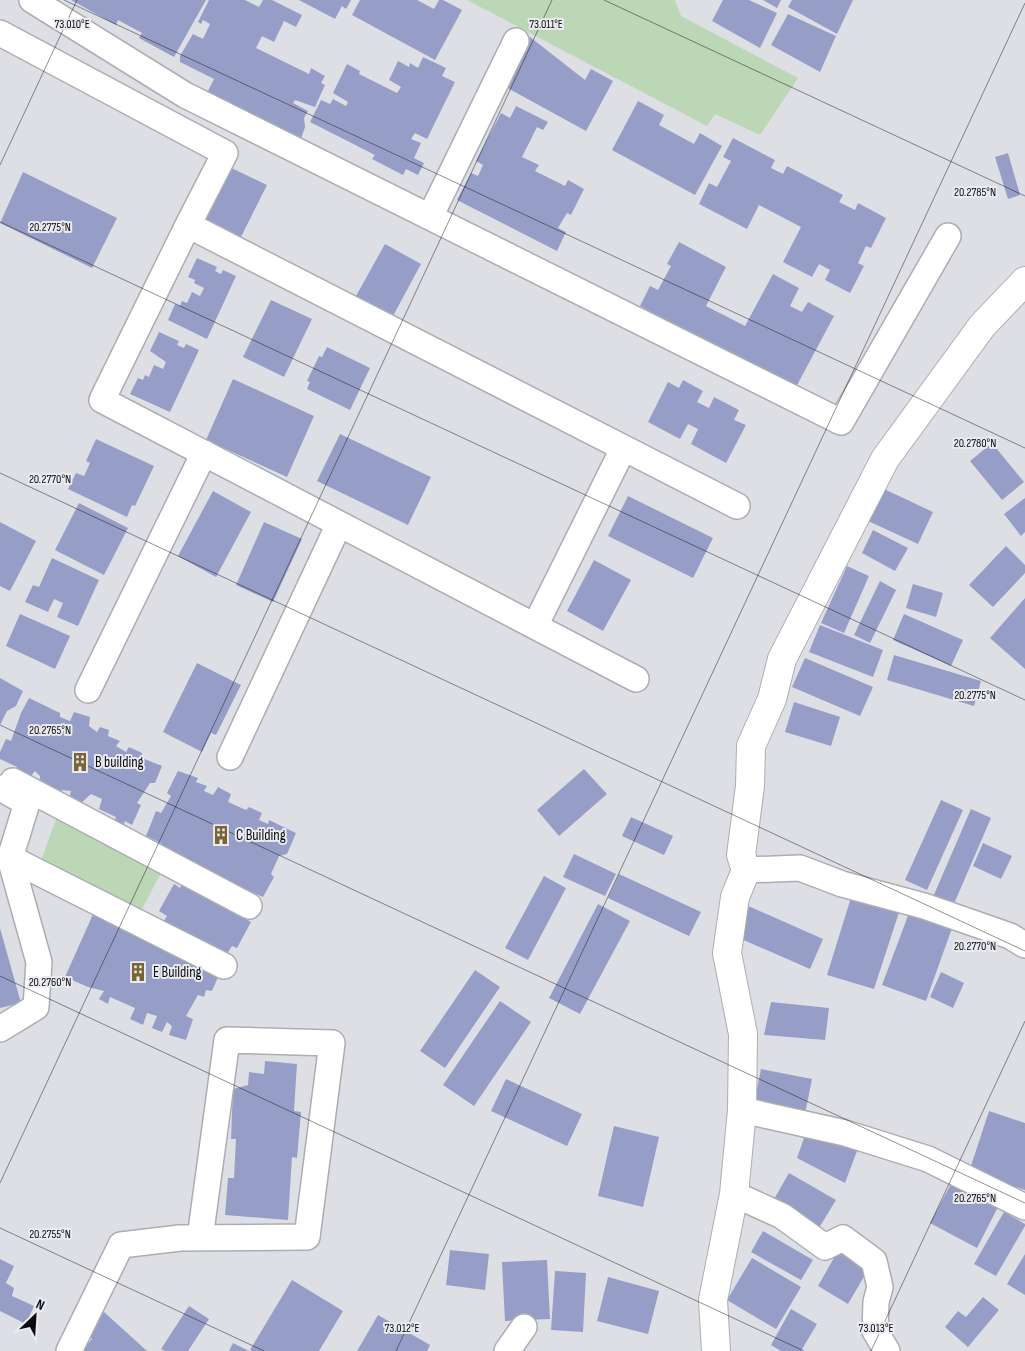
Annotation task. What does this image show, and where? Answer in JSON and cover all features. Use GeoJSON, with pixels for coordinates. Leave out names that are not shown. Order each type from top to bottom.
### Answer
{"type":"FeatureCollection","features":[{"type":"Feature","properties":{"kind":"street"},"geometry":{"type":"LineString","coordinates":[[32,0],[185,95],[841,422],[948,236]]}},
{"type":"Feature","properties":{"kind":"street"},"geometry":{"type":"LineString","coordinates":[[0,33],[225,153],[102,400],[636,679]]}},
{"type":"Feature","properties":{"kind":"street"},"geometry":{"type":"LineString","coordinates":[[430,217],[516,41]]}},
{"type":"Feature","properties":{"kind":"street"},"geometry":{"type":"LineString","coordinates":[[188,225],[737,506]]}},
{"type":"Feature","properties":{"kind":"street"},"geometry":{"type":"LineString","coordinates":[[716,1351],[713,1300],[734,1194],[742,1110],[743,1034],[727,953],[735,898],[746,870],[741,855],[750,786],[751,746],[772,700],[782,659],[885,459],[982,326],[1025,281]]}},
{"type":"Feature","properties":{"kind":"street"},"geometry":{"type":"LineString","coordinates":[[535,626],[623,449]]}},
{"type":"Feature","properties":{"kind":"street"},"geometry":{"type":"LineString","coordinates":[[88,690],[204,453]]}},
{"type":"Feature","properties":{"kind":"street"},"geometry":{"type":"LineString","coordinates":[[230,757],[339,524]]}},
{"type":"Feature","properties":{"kind":"street"},"geometry":{"type":"LineString","coordinates":[[0,774],[250,906]]}},
{"type":"Feature","properties":{"kind":"street"},"geometry":{"type":"LineString","coordinates":[[0,788],[27,803],[10,858],[39,962],[36,1007],[0,1029]]}},
{"type":"Feature","properties":{"kind":"street"},"geometry":{"type":"LineString","coordinates":[[10,858],[224,966]]}},
{"type":"Feature","properties":{"kind":"street"},"geometry":{"type":"LineString","coordinates":[[746,870],[800,868],[842,884],[941,912],[1010,936],[1025,944]]}},
{"type":"Feature","properties":{"kind":"street"},"geometry":{"type":"LineString","coordinates":[[69,1351],[121,1245],[200,1238],[307,1237],[332,1043],[227,1040],[200,1238]]}},
{"type":"Feature","properties":{"kind":"street"},"geometry":{"type":"LineString","coordinates":[[742,1110],[845,1134],[928,1159],[1025,1207]]}},
{"type":"Feature","properties":{"kind":"street"},"geometry":{"type":"LineString","coordinates":[[734,1194],[782,1216],[824,1247],[843,1238],[874,1261],[880,1287],[875,1331],[887,1351]]}},
{"type":"Feature","properties":{"kind":"street"},"geometry":{"type":"LineString","coordinates":[[507,1351],[524,1327]]}},
{"type":"Feature","properties":{"kind":"green space"},"geometry":{"type":"Polygon","coordinates":[[[467,0],[675,0],[681,16],[798,78],[760,135],[715,114],[707,126],[467,0]]]}},
{"type":"Feature","properties":{"kind":"green space"},"geometry":{"type":"Polygon","coordinates":[[[56,819],[161,873],[142,909],[41,861],[56,819]]]}},
{"type":"Feature","properties":{"kind":"building"},"geometry":{"type":"Polygon","coordinates":[[[71,0],[206,0],[174,57],[139,38],[142,33],[118,20],[116,25],[71,0]]]}},
{"type":"Feature","properties":{"kind":"building"},"geometry":{"type":"Polygon","coordinates":[[[209,0],[245,0],[259,7],[263,0],[272,0],[302,15],[296,27],[284,21],[274,42],[262,36],[256,48],[309,74],[311,68],[325,76],[321,83],[325,85],[315,107],[295,100],[293,103],[308,111],[304,118],[305,127],[300,142],[206,95],[214,79],[180,62],[180,56],[193,34],[203,39],[210,24],[203,20],[201,24],[198,22],[209,0]]]}},
{"type":"Feature","properties":{"kind":"building"},"geometry":{"type":"Polygon","coordinates":[[[299,0],[351,0],[346,9],[342,6],[335,19],[299,0]]]}},
{"type":"Feature","properties":{"kind":"building"},"geometry":{"type":"Polygon","coordinates":[[[360,0],[417,0],[434,9],[439,0],[443,0],[462,10],[435,60],[352,15],[360,0]]]}},
{"type":"Feature","properties":{"kind":"building"},"geometry":{"type":"Polygon","coordinates":[[[723,0],[749,0],[777,13],[760,48],[712,21],[723,0]]]}},
{"type":"Feature","properties":{"kind":"building"},"geometry":{"type":"Polygon","coordinates":[[[763,0],[781,0],[777,8],[763,0]]]}},
{"type":"Feature","properties":{"kind":"building"},"geometry":{"type":"Polygon","coordinates":[[[792,0],[853,0],[837,34],[788,7],[792,0]]]}},
{"type":"Feature","properties":{"kind":"building"},"geometry":{"type":"Polygon","coordinates":[[[788,14],[836,36],[820,72],[771,45],[788,14]]]}},
{"type":"Feature","properties":{"kind":"building"},"geometry":{"type":"Polygon","coordinates":[[[530,37],[585,80],[591,69],[613,81],[586,131],[504,86],[530,37]]]}},
{"type":"Feature","properties":{"kind":"building"},"geometry":{"type":"Polygon","coordinates":[[[423,57],[446,68],[442,76],[455,82],[427,139],[415,133],[411,139],[421,143],[414,158],[424,163],[418,175],[406,169],[403,175],[372,159],[375,155],[310,122],[321,100],[330,104],[333,99],[346,106],[348,102],[333,93],[347,64],[360,71],[359,74],[397,93],[401,87],[389,80],[398,61],[409,67],[410,63],[418,68],[423,57]]]}},
{"type":"Feature","properties":{"kind":"building"},"geometry":{"type":"Polygon","coordinates":[[[638,101],[664,115],[659,125],[694,144],[700,133],[722,146],[695,195],[612,150],[638,101]]]}},
{"type":"Feature","properties":{"kind":"building"},"geometry":{"type":"Polygon","coordinates":[[[516,106],[548,122],[543,130],[537,127],[522,157],[539,165],[535,171],[565,186],[568,180],[584,189],[571,215],[567,213],[558,228],[566,232],[557,251],[457,200],[471,173],[478,176],[483,165],[476,161],[501,113],[510,118],[516,106]]]}},
{"type":"Feature","properties":{"kind":"building"},"geometry":{"type":"Polygon","coordinates":[[[733,138],[775,160],[771,168],[783,174],[787,166],[843,195],[839,202],[855,210],[858,203],[886,218],[871,248],[866,246],[858,263],[864,266],[850,293],[825,280],[830,270],[819,264],[812,277],[783,262],[801,227],[759,205],[747,229],[699,204],[709,183],[717,187],[731,161],[723,157],[733,138]]]}},
{"type":"Feature","properties":{"kind":"building"},"geometry":{"type":"Polygon","coordinates":[[[1008,153],[1020,195],[1008,199],[995,157],[1008,153]]]}},
{"type":"Feature","properties":{"kind":"building"},"geometry":{"type":"Polygon","coordinates":[[[223,164],[267,185],[241,237],[198,215],[223,164]]]}},
{"type":"Feature","properties":{"kind":"building"},"geometry":{"type":"Polygon","coordinates":[[[23,172],[117,218],[92,268],[0,223],[23,172]]]}},
{"type":"Feature","properties":{"kind":"building"},"geometry":{"type":"Polygon","coordinates":[[[679,242],[726,267],[706,306],[745,326],[773,274],[799,288],[790,306],[802,312],[808,302],[834,316],[795,389],[640,306],[650,286],[658,290],[671,266],[667,264],[679,242]]]}},
{"type":"Feature","properties":{"kind":"building"},"geometry":{"type":"Polygon","coordinates":[[[385,244],[421,264],[393,316],[356,296],[385,244]]]}},
{"type":"Feature","properties":{"kind":"building"},"geometry":{"type":"Polygon","coordinates":[[[197,258],[217,267],[215,271],[221,274],[223,270],[236,276],[207,339],[168,320],[175,304],[180,306],[182,301],[187,303],[192,292],[200,296],[204,288],[194,283],[195,280],[188,277],[197,258]]]}},
{"type":"Feature","properties":{"kind":"building"},"geometry":{"type":"Polygon","coordinates":[[[271,300],[312,319],[284,377],[243,357],[271,300]]]}},
{"type":"Feature","properties":{"kind":"building"},"geometry":{"type":"Polygon","coordinates":[[[159,332],[179,341],[177,345],[184,348],[186,344],[199,350],[170,412],[130,394],[138,378],[143,380],[145,375],[149,377],[154,365],[163,369],[166,362],[150,351],[159,332]]]}},
{"type":"Feature","properties":{"kind":"building"},"geometry":{"type":"Polygon","coordinates":[[[327,347],[370,368],[350,410],[307,389],[310,382],[307,381],[319,356],[322,357],[327,347]]]}},
{"type":"Feature","properties":{"kind":"building"},"geometry":{"type":"Polygon","coordinates":[[[233,379],[314,416],[287,477],[206,440],[233,379]]]}},
{"type":"Feature","properties":{"kind":"building"},"geometry":{"type":"Polygon","coordinates":[[[683,380],[703,391],[697,402],[709,408],[714,397],[739,410],[734,420],[746,425],[726,463],[691,444],[698,429],[688,424],[680,439],[648,422],[668,382],[679,388],[683,380]]]}},
{"type":"Feature","properties":{"kind":"building"},"geometry":{"type":"Polygon","coordinates":[[[340,434],[431,477],[408,525],[317,481],[340,434]]]}},
{"type":"Feature","properties":{"kind":"building"},"geometry":{"type":"Polygon","coordinates":[[[96,439],[154,466],[135,506],[132,505],[127,517],[68,489],[76,473],[84,476],[90,463],[86,461],[96,439]]]}},
{"type":"Feature","properties":{"kind":"building"},"geometry":{"type":"Polygon","coordinates":[[[992,443],[1024,482],[1002,500],[970,461],[992,443]]]}},
{"type":"Feature","properties":{"kind":"building"},"geometry":{"type":"Polygon","coordinates":[[[884,489],[933,512],[918,544],[866,520],[884,489]]]}},
{"type":"Feature","properties":{"kind":"building"},"geometry":{"type":"Polygon","coordinates":[[[213,491],[251,512],[216,577],[178,556],[213,491]]]}},
{"type":"Feature","properties":{"kind":"building"},"geometry":{"type":"Polygon","coordinates":[[[628,496],[713,538],[693,578],[608,536],[628,496]]]}},
{"type":"Feature","properties":{"kind":"building"},"geometry":{"type":"Polygon","coordinates":[[[1025,498],[1025,532],[1021,536],[1004,514],[1025,498]]]}},
{"type":"Feature","properties":{"kind":"building"},"geometry":{"type":"Polygon","coordinates":[[[79,503],[128,528],[104,575],[55,550],[79,503]]]}},
{"type":"Feature","properties":{"kind":"building"},"geometry":{"type":"Polygon","coordinates":[[[0,522],[36,541],[10,591],[0,586],[0,522]]]}},
{"type":"Feature","properties":{"kind":"building"},"geometry":{"type":"Polygon","coordinates":[[[264,522],[302,539],[273,602],[236,585],[264,522]]]}},
{"type":"Feature","properties":{"kind":"building"},"geometry":{"type":"Polygon","coordinates":[[[873,530],[908,548],[895,571],[862,553],[873,530]]]}},
{"type":"Feature","properties":{"kind":"building"},"geometry":{"type":"Polygon","coordinates":[[[1006,546],[1025,565],[1025,573],[993,607],[969,585],[1006,546]]]}},
{"type":"Feature","properties":{"kind":"building"},"geometry":{"type":"Polygon","coordinates":[[[52,558],[99,580],[78,626],[57,617],[63,603],[54,599],[48,612],[25,602],[33,585],[39,587],[52,558]]]}},
{"type":"Feature","properties":{"kind":"building"},"geometry":{"type":"Polygon","coordinates":[[[594,560],[631,580],[603,631],[567,611],[594,560]]]}},
{"type":"Feature","properties":{"kind":"building"},"geometry":{"type":"Polygon","coordinates":[[[847,566],[869,576],[844,633],[821,623],[847,566]]]}},
{"type":"Feature","properties":{"kind":"building"},"geometry":{"type":"Polygon","coordinates":[[[880,581],[896,590],[870,643],[854,635],[880,581]]]}},
{"type":"Feature","properties":{"kind":"building"},"geometry":{"type":"Polygon","coordinates":[[[913,584],[943,593],[936,617],[906,608],[913,584]]]}},
{"type":"Feature","properties":{"kind":"building"},"geometry":{"type":"Polygon","coordinates":[[[1025,598],[1025,669],[990,638],[1025,598]]]}},
{"type":"Feature","properties":{"kind":"building"},"geometry":{"type":"Polygon","coordinates":[[[20,614],[70,636],[55,669],[6,646],[20,614]]]}},
{"type":"Feature","properties":{"kind":"building"},"geometry":{"type":"Polygon","coordinates":[[[904,614],[963,640],[951,666],[893,640],[904,614]]]}},
{"type":"Feature","properties":{"kind":"building"},"geometry":{"type":"Polygon","coordinates":[[[820,625],[883,650],[873,677],[809,652],[820,625]]]}},
{"type":"Feature","properties":{"kind":"building"},"geometry":{"type":"Polygon","coordinates":[[[894,655],[981,681],[974,706],[887,680],[894,655]]]}},
{"type":"Feature","properties":{"kind":"building"},"geometry":{"type":"Polygon","coordinates":[[[805,658],[873,687],[860,716],[792,687],[805,658]]]}},
{"type":"Feature","properties":{"kind":"building"},"geometry":{"type":"Polygon","coordinates":[[[197,663],[241,685],[216,735],[211,733],[202,752],[163,732],[197,663]]]}},
{"type":"Feature","properties":{"kind":"building"},"geometry":{"type":"Polygon","coordinates":[[[0,678],[23,691],[16,706],[7,711],[0,725],[0,678]]]}},
{"type":"Feature","properties":{"kind":"building","name":"B building"},"geometry":{"type":"Polygon","coordinates":[[[29,698],[60,713],[60,717],[70,721],[74,712],[90,717],[89,726],[97,732],[100,727],[109,730],[108,736],[120,741],[116,746],[126,752],[129,747],[142,753],[142,758],[162,766],[155,783],[150,783],[137,803],[141,805],[132,825],[125,821],[124,824],[115,821],[116,817],[99,809],[102,799],[91,794],[79,805],[69,800],[71,791],[62,790],[59,796],[49,792],[51,786],[40,782],[40,776],[35,771],[31,776],[16,770],[17,767],[0,759],[0,752],[6,739],[11,741],[21,713],[29,698]]]}},
{"type":"Feature","properties":{"kind":"building"},"geometry":{"type":"Polygon","coordinates":[[[794,702],[840,717],[831,746],[785,732],[794,702]]]}},
{"type":"Feature","properties":{"kind":"building"},"geometry":{"type":"Polygon","coordinates":[[[584,769],[607,794],[559,836],[537,810],[584,769]]]}},
{"type":"Feature","properties":{"kind":"building","name":"C Building"},"geometry":{"type":"Polygon","coordinates":[[[178,771],[198,778],[196,782],[207,786],[204,791],[213,795],[218,787],[231,794],[228,802],[246,810],[249,807],[262,813],[259,820],[268,824],[269,820],[296,833],[287,854],[279,856],[271,874],[274,877],[263,897],[159,847],[161,843],[146,836],[156,811],[161,813],[171,796],[167,793],[178,771]]]}},
{"type":"Feature","properties":{"kind":"building"},"geometry":{"type":"Polygon","coordinates":[[[941,800],[963,810],[927,890],[905,880],[941,800]]]}},
{"type":"Feature","properties":{"kind":"building"},"geometry":{"type":"Polygon","coordinates":[[[971,809],[991,818],[950,913],[930,904],[971,809]]]}},
{"type":"Feature","properties":{"kind":"building"},"geometry":{"type":"Polygon","coordinates":[[[631,817],[673,836],[664,855],[622,836],[631,817]]]}},
{"type":"Feature","properties":{"kind":"building"},"geometry":{"type":"Polygon","coordinates":[[[983,843],[1012,856],[1001,879],[973,866],[983,843]]]}},
{"type":"Feature","properties":{"kind":"building"},"geometry":{"type":"Polygon","coordinates":[[[574,854],[616,874],[605,896],[563,877],[574,854]]]}},
{"type":"Feature","properties":{"kind":"building"},"geometry":{"type":"Polygon","coordinates":[[[619,874],[701,912],[689,936],[608,898],[619,874]]]}},
{"type":"Feature","properties":{"kind":"building"},"geometry":{"type":"Polygon","coordinates":[[[544,876],[566,888],[528,960],[505,948],[544,876]]]}},
{"type":"Feature","properties":{"kind":"building"},"geometry":{"type":"Polygon","coordinates":[[[186,877],[249,912],[246,919],[251,922],[237,948],[232,946],[225,957],[161,926],[167,916],[159,911],[174,884],[180,888],[186,877]]]}},
{"type":"Feature","properties":{"kind":"building"},"geometry":{"type":"Polygon","coordinates":[[[853,891],[901,906],[874,989],[827,975],[853,891]]]}},
{"type":"Feature","properties":{"kind":"building"},"geometry":{"type":"Polygon","coordinates":[[[598,904],[630,921],[580,1014],[549,998],[598,904]]]}},
{"type":"Feature","properties":{"kind":"building"},"geometry":{"type":"Polygon","coordinates":[[[746,905],[823,939],[810,969],[732,935],[746,905]]]}},
{"type":"Feature","properties":{"kind":"building","name":"E Building"},"geometry":{"type":"Polygon","coordinates":[[[94,912],[132,934],[137,928],[148,933],[148,942],[218,977],[212,991],[206,990],[204,997],[198,995],[186,1016],[193,1019],[186,1040],[169,1035],[172,1026],[167,1022],[162,1032],[152,1028],[157,1016],[147,1013],[143,1025],[130,1019],[135,1008],[110,997],[108,1004],[99,999],[104,991],[88,987],[65,977],[94,912]]]}},
{"type":"Feature","properties":{"kind":"building"},"geometry":{"type":"Polygon","coordinates":[[[909,913],[952,928],[926,1001],[882,985],[909,913]]]}},
{"type":"Feature","properties":{"kind":"building"},"geometry":{"type":"Polygon","coordinates":[[[0,928],[21,1003],[0,1008],[0,928]]]}},
{"type":"Feature","properties":{"kind":"building"},"geometry":{"type":"Polygon","coordinates":[[[475,970],[500,987],[445,1068],[420,1051],[475,970]]]}},
{"type":"Feature","properties":{"kind":"building"},"geometry":{"type":"Polygon","coordinates":[[[941,972],[964,983],[953,1008],[930,997],[941,972]]]}},
{"type":"Feature","properties":{"kind":"building"},"geometry":{"type":"Polygon","coordinates":[[[500,1001],[531,1022],[474,1106],[443,1085],[500,1001]]]}},
{"type":"Feature","properties":{"kind":"building"},"geometry":{"type":"Polygon","coordinates":[[[771,1002],[829,1008],[825,1040],[764,1035],[771,1002]]]}},
{"type":"Feature","properties":{"kind":"building"},"geometry":{"type":"Polygon","coordinates":[[[265,1061],[297,1064],[294,1111],[301,1112],[297,1158],[292,1157],[288,1220],[225,1215],[228,1178],[234,1178],[236,1139],[231,1139],[233,1089],[248,1085],[249,1072],[264,1074],[265,1061]]]}},
{"type":"Feature","properties":{"kind":"building"},"geometry":{"type":"Polygon","coordinates":[[[761,1069],[812,1079],[805,1114],[754,1104],[761,1069]]]}},
{"type":"Feature","properties":{"kind":"building"},"geometry":{"type":"Polygon","coordinates":[[[506,1079],[582,1114],[567,1146],[491,1111],[506,1079]]]}},
{"type":"Feature","properties":{"kind":"building"},"geometry":{"type":"Polygon","coordinates":[[[989,1111],[1025,1123],[1025,1190],[969,1172],[989,1111]]]}},
{"type":"Feature","properties":{"kind":"building"},"geometry":{"type":"Polygon","coordinates":[[[614,1126],[659,1137],[643,1207],[598,1196],[614,1126]]]}},
{"type":"Feature","properties":{"kind":"building"},"geometry":{"type":"Polygon","coordinates":[[[805,1135],[860,1143],[845,1183],[797,1158],[805,1135]]]}},
{"type":"Feature","properties":{"kind":"building"},"geometry":{"type":"Polygon","coordinates":[[[789,1173],[836,1200],[819,1228],[773,1201],[789,1173]]]}},
{"type":"Feature","properties":{"kind":"building"},"geometry":{"type":"Polygon","coordinates":[[[953,1180],[999,1205],[977,1248],[930,1223],[953,1180]]]}},
{"type":"Feature","properties":{"kind":"building"},"geometry":{"type":"Polygon","coordinates":[[[1004,1212],[1025,1224],[1025,1226],[996,1276],[974,1264],[1004,1212]]]}},
{"type":"Feature","properties":{"kind":"building"},"geometry":{"type":"Polygon","coordinates":[[[763,1231],[813,1260],[801,1280],[751,1252],[763,1231]]]}},
{"type":"Feature","properties":{"kind":"building"},"geometry":{"type":"Polygon","coordinates":[[[839,1249],[869,1268],[848,1304],[818,1286],[839,1249]]]}},
{"type":"Feature","properties":{"kind":"building"},"geometry":{"type":"Polygon","coordinates":[[[450,1250],[489,1254],[485,1290],[446,1285],[450,1250]]]}},
{"type":"Feature","properties":{"kind":"building"},"geometry":{"type":"Polygon","coordinates":[[[1025,1254],[1025,1295],[1007,1284],[1025,1254]]]}},
{"type":"Feature","properties":{"kind":"building"},"geometry":{"type":"Polygon","coordinates":[[[752,1258],[801,1287],[776,1329],[727,1300],[752,1258]]]}},
{"type":"Feature","properties":{"kind":"building"},"geometry":{"type":"Polygon","coordinates":[[[0,1259],[14,1266],[6,1283],[14,1288],[12,1296],[34,1306],[26,1324],[0,1311],[0,1259]]]}},
{"type":"Feature","properties":{"kind":"building"},"geometry":{"type":"Polygon","coordinates":[[[547,1260],[550,1319],[505,1321],[502,1262],[547,1260]]]}},
{"type":"Feature","properties":{"kind":"building"},"geometry":{"type":"Polygon","coordinates":[[[555,1271],[586,1273],[583,1332],[551,1330],[555,1271]]]}},
{"type":"Feature","properties":{"kind":"building"},"geometry":{"type":"Polygon","coordinates":[[[608,1277],[659,1291],[648,1334],[597,1321],[608,1277]]]}},
{"type":"Feature","properties":{"kind":"building"},"geometry":{"type":"Polygon","coordinates":[[[292,1280],[343,1311],[319,1351],[250,1350],[292,1280]]]}},
{"type":"Feature","properties":{"kind":"building"},"geometry":{"type":"Polygon","coordinates":[[[983,1297],[999,1310],[968,1347],[945,1327],[958,1311],[966,1317],[983,1297]]]}},
{"type":"Feature","properties":{"kind":"building"},"geometry":{"type":"Polygon","coordinates":[[[189,1306],[209,1319],[188,1351],[165,1351],[161,1349],[189,1306]]]}},
{"type":"Feature","properties":{"kind":"building"},"geometry":{"type":"Polygon","coordinates":[[[791,1309],[817,1324],[801,1351],[781,1351],[771,1345],[791,1309]]]}},
{"type":"Feature","properties":{"kind":"building"},"geometry":{"type":"Polygon","coordinates":[[[104,1312],[147,1351],[82,1350],[92,1339],[85,1332],[104,1312]]]}},
{"type":"Feature","properties":{"kind":"building"},"geometry":{"type":"Polygon","coordinates":[[[378,1315],[430,1345],[427,1351],[357,1351],[378,1315]]]}},
{"type":"Feature","properties":{"kind":"building"},"geometry":{"type":"Polygon","coordinates":[[[233,1343],[249,1351],[229,1351],[233,1343]]]}},
{"type":"Feature","properties":{"kind":"place","name":"B building"},"geometry":{"type":"Point","coordinates":[80,762]}},
{"type":"Feature","properties":{"kind":"place","name":"C Building"},"geometry":{"type":"Point","coordinates":[221,835]}},
{"type":"Feature","properties":{"kind":"place","name":"E Building"},"geometry":{"type":"Point","coordinates":[138,972]}}]}
